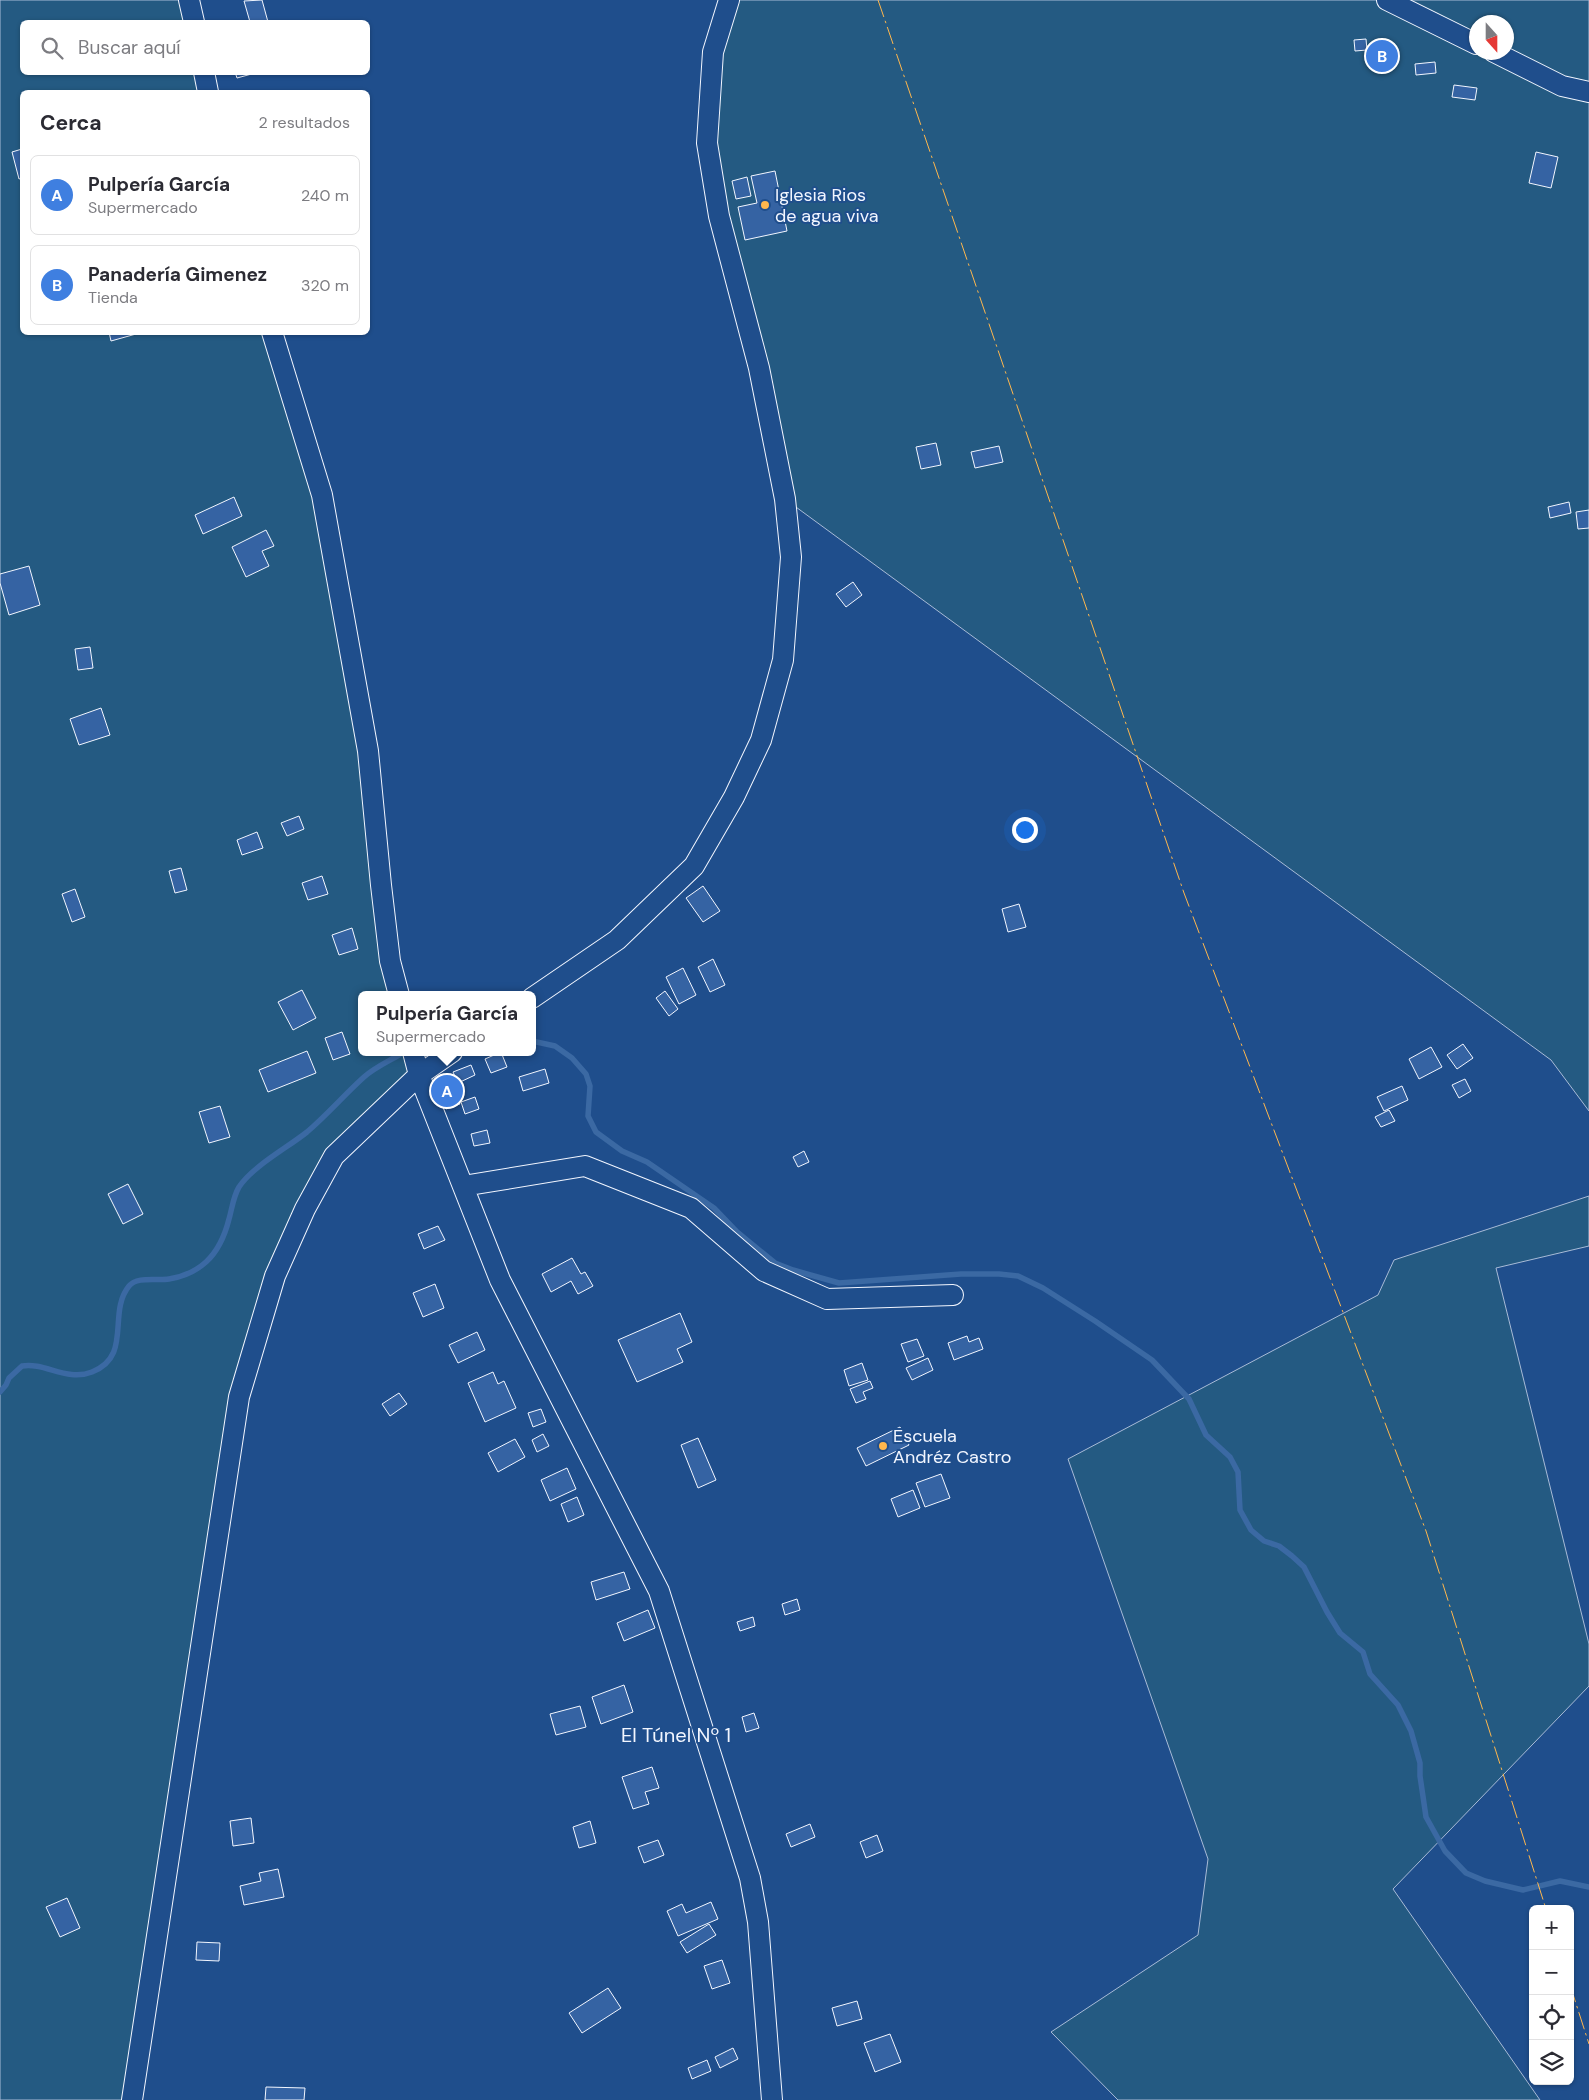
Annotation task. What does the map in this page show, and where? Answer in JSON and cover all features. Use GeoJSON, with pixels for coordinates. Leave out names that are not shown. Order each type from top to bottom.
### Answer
{"type":"FeatureCollection","features":[{"type":"Feature","properties":{"kind":"street"},"geometry":{"type":"LineString","coordinates":[[189,0],[194,20]]}},
{"type":"Feature","properties":{"kind":"street"},"geometry":{"type":"LineString","coordinates":[[536,995],[617,940],[694,866],[734,796],[761,740],[783,660],[791,557],[785,499],[759,368],[719,216],[707,143],[713,52],[729,0]]}},
{"type":"Feature","properties":{"kind":"street"},"geometry":{"type":"LineString","coordinates":[[1387,0],[1469,41]]}},
{"type":"Feature","properties":{"kind":"street"},"geometry":{"type":"LineString","coordinates":[[1510,60],[1562,86],[1589,92]]}},
{"type":"Feature","properties":{"kind":"street"},"geometry":{"type":"LineString","coordinates":[[205,75],[208,90]]}},
{"type":"Feature","properties":{"kind":"street"},"geometry":{"type":"LineString","coordinates":[[273,335],[322,495],[368,751],[390,961],[398,991]]}},
{"type":"Feature","properties":{"kind":"street"},"geometry":{"type":"LineString","coordinates":[[414,1056],[419,1075],[500,1280],[659,1591],[750,1878],[758,1922],[772,2100]]}},
{"type":"Feature","properties":{"kind":"street"},"geometry":{"type":"LineString","coordinates":[[132,2100],[238,1397],[275,1276],[305,1209],[334,1156],[419,1075],[446,1056]]}},
{"type":"Feature","properties":{"kind":"street"},"geometry":{"type":"LineString","coordinates":[[462,1186],[585,1166],[691,1208],[764,1271],[827,1299],[953,1295]]}},
{"type":"Feature","properties":{"kind":"shaded area"},"geometry":{"type":"Polygon","coordinates":[[[0,0],[189,0],[194,20],[20,20],[20,75],[204,75],[208,90],[20,90],[20,335],[273,335],[322,495],[398,991],[358,991],[358,1056],[414,1056],[419,1075],[334,1156],[305,1209],[239,1397],[132,2100],[0,2100],[0,0]]]}},
{"type":"Feature","properties":{"kind":"shaded area"},"geometry":{"type":"Polygon","coordinates":[[[729,0],[1589,0],[1589,1111],[1551,1060],[785,499],[719,216],[713,52],[729,0]]]}},
{"type":"Feature","properties":{"kind":"shaded area"},"geometry":{"type":"Polygon","coordinates":[[[1589,1196],[1589,1246],[1496,1268],[1589,1644],[1589,1686],[1393,1889],[1540,2100],[1118,2100],[1051,2032],[1198,1935],[1208,1859],[1068,1459],[1378,1295],[1394,1260],[1589,1196]]]}},
{"type":"Feature","properties":{"kind":"building"},"geometry":{"type":"Polygon","coordinates":[[[262,0],[267,20],[249,20],[244,1],[262,0]]]}},
{"type":"Feature","properties":{"kind":"building"},"geometry":{"type":"Polygon","coordinates":[[[1366,39],[1367,50],[1355,51],[1354,40],[1366,39]]]}},
{"type":"Feature","properties":{"kind":"building"},"geometry":{"type":"Polygon","coordinates":[[[1392,44],[1394,64],[1373,67],[1371,47],[1392,44]]]}},
{"type":"Feature","properties":{"kind":"building"},"geometry":{"type":"Polygon","coordinates":[[[1435,62],[1436,73],[1416,75],[1415,64],[1435,62]]]}},
{"type":"Feature","properties":{"kind":"building"},"geometry":{"type":"Polygon","coordinates":[[[236,75],[248,75],[237,78],[236,75]]]}},
{"type":"Feature","properties":{"kind":"building"},"geometry":{"type":"Polygon","coordinates":[[[1454,85],[1477,88],[1475,100],[1452,97],[1454,85]]]}},
{"type":"Feature","properties":{"kind":"building"},"geometry":{"type":"Polygon","coordinates":[[[20,150],[19,179],[12,152],[20,150]]]}},
{"type":"Feature","properties":{"kind":"building"},"geometry":{"type":"Polygon","coordinates":[[[1536,152],[1558,157],[1551,188],[1529,183],[1536,152]]]}},
{"type":"Feature","properties":{"kind":"building","name":"Iglesia Rios de agua viva"},"geometry":{"type":"Polygon","coordinates":[[[775,171],[787,231],[745,240],[738,207],[757,203],[751,176],[775,171]]]}},
{"type":"Feature","properties":{"kind":"building"},"geometry":{"type":"Polygon","coordinates":[[[747,177],[751,196],[736,199],[732,181],[747,177]]]}},
{"type":"Feature","properties":{"kind":"building"},"geometry":{"type":"Polygon","coordinates":[[[110,335],[132,335],[111,341],[110,335]]]}},
{"type":"Feature","properties":{"kind":"building"},"geometry":{"type":"Polygon","coordinates":[[[936,443],[941,465],[921,469],[916,447],[936,443]]]}},
{"type":"Feature","properties":{"kind":"building"},"geometry":{"type":"Polygon","coordinates":[[[999,446],[1003,462],[975,468],[971,452],[999,446]]]}},
{"type":"Feature","properties":{"kind":"building"},"geometry":{"type":"Polygon","coordinates":[[[234,497],[242,516],[203,534],[195,515],[234,497]]]}},
{"type":"Feature","properties":{"kind":"building"},"geometry":{"type":"Polygon","coordinates":[[[1569,502],[1571,513],[1550,518],[1548,507],[1569,502]]]}},
{"type":"Feature","properties":{"kind":"building"},"geometry":{"type":"Polygon","coordinates":[[[1589,510],[1589,528],[1578,529],[1576,512],[1589,510]]]}},
{"type":"Feature","properties":{"kind":"building"},"geometry":{"type":"Polygon","coordinates":[[[266,530],[274,546],[262,551],[269,566],[246,577],[232,547],[266,530]]]}},
{"type":"Feature","properties":{"kind":"building"},"geometry":{"type":"Polygon","coordinates":[[[29,566],[40,605],[9,615],[0,583],[0,574],[29,566]]]}},
{"type":"Feature","properties":{"kind":"building"},"geometry":{"type":"Polygon","coordinates":[[[853,582],[862,595],[846,607],[836,594],[853,582]]]}},
{"type":"Feature","properties":{"kind":"building"},"geometry":{"type":"Polygon","coordinates":[[[90,647],[93,668],[78,670],[75,649],[90,647]]]}},
{"type":"Feature","properties":{"kind":"building"},"geometry":{"type":"Polygon","coordinates":[[[101,708],[110,735],[79,745],[70,719],[101,708]]]}},
{"type":"Feature","properties":{"kind":"building"},"geometry":{"type":"Polygon","coordinates":[[[299,816],[304,829],[287,836],[281,823],[299,816]]]}},
{"type":"Feature","properties":{"kind":"building"},"geometry":{"type":"Polygon","coordinates":[[[257,832],[263,848],[242,855],[237,840],[257,832]]]}},
{"type":"Feature","properties":{"kind":"building"},"geometry":{"type":"Polygon","coordinates":[[[181,868],[187,890],[175,893],[169,871],[181,868]]]}},
{"type":"Feature","properties":{"kind":"building"},"geometry":{"type":"Polygon","coordinates":[[[322,876],[328,894],[308,900],[302,883],[322,876]]]}},
{"type":"Feature","properties":{"kind":"building"},"geometry":{"type":"Polygon","coordinates":[[[703,886],[720,911],[703,922],[686,898],[703,886]]]}},
{"type":"Feature","properties":{"kind":"building"},"geometry":{"type":"Polygon","coordinates":[[[75,889],[85,917],[72,922],[62,894],[75,889]]]}},
{"type":"Feature","properties":{"kind":"building"},"geometry":{"type":"Polygon","coordinates":[[[1019,904],[1026,927],[1008,932],[1002,909],[1019,904]]]}},
{"type":"Feature","properties":{"kind":"building"},"geometry":{"type":"Polygon","coordinates":[[[352,928],[358,949],[339,955],[332,935],[352,928]]]}},
{"type":"Feature","properties":{"kind":"building"},"geometry":{"type":"Polygon","coordinates":[[[713,959],[725,985],[710,992],[698,967],[713,959]]]}},
{"type":"Feature","properties":{"kind":"building"},"geometry":{"type":"Polygon","coordinates":[[[683,968],[696,995],[679,1004],[666,977],[683,968]]]}},
{"type":"Feature","properties":{"kind":"building"},"geometry":{"type":"Polygon","coordinates":[[[302,990],[316,1018],[293,1030],[278,1002],[302,990]]]}},
{"type":"Feature","properties":{"kind":"building"},"geometry":{"type":"Polygon","coordinates":[[[665,991],[678,1009],[669,1016],[656,998],[665,991]]]}},
{"type":"Feature","properties":{"kind":"building"},"geometry":{"type":"Polygon","coordinates":[[[342,1032],[350,1054],[333,1060],[325,1038],[342,1032]]]}},
{"type":"Feature","properties":{"kind":"building"},"geometry":{"type":"Polygon","coordinates":[[[1463,1044],[1473,1058],[1457,1069],[1447,1055],[1463,1044]]]}},
{"type":"Feature","properties":{"kind":"building"},"geometry":{"type":"Polygon","coordinates":[[[1431,1047],[1442,1067],[1419,1079],[1409,1059],[1431,1047]]]}},
{"type":"Feature","properties":{"kind":"building"},"geometry":{"type":"Polygon","coordinates":[[[307,1051],[316,1073],[268,1092],[259,1070],[307,1051]]]}},
{"type":"Feature","properties":{"kind":"building"},"geometry":{"type":"Polygon","coordinates":[[[492,1056],[503,1056],[507,1067],[491,1073],[485,1059],[492,1056]]]}},
{"type":"Feature","properties":{"kind":"building"},"geometry":{"type":"Polygon","coordinates":[[[471,1065],[475,1075],[458,1083],[453,1072],[471,1065]]]}},
{"type":"Feature","properties":{"kind":"building"},"geometry":{"type":"Polygon","coordinates":[[[545,1069],[549,1083],[523,1091],[519,1077],[545,1069]]]}},
{"type":"Feature","properties":{"kind":"building"},"geometry":{"type":"Polygon","coordinates":[[[449,1074],[460,1104],[446,1109],[435,1079],[449,1074]]]}},
{"type":"Feature","properties":{"kind":"building"},"geometry":{"type":"Polygon","coordinates":[[[1465,1079],[1471,1091],[1459,1098],[1452,1085],[1465,1079]]]}},
{"type":"Feature","properties":{"kind":"building"},"geometry":{"type":"Polygon","coordinates":[[[1402,1086],[1408,1100],[1384,1111],[1377,1097],[1402,1086]]]}},
{"type":"Feature","properties":{"kind":"building"},"geometry":{"type":"Polygon","coordinates":[[[475,1097],[479,1109],[465,1114],[461,1102],[475,1097]]]}},
{"type":"Feature","properties":{"kind":"building"},"geometry":{"type":"Polygon","coordinates":[[[220,1106],[230,1137],[209,1143],[199,1112],[220,1106]]]}},
{"type":"Feature","properties":{"kind":"building"},"geometry":{"type":"Polygon","coordinates":[[[1389,1110],[1395,1121],[1381,1127],[1375,1117],[1389,1110]]]}},
{"type":"Feature","properties":{"kind":"building"},"geometry":{"type":"Polygon","coordinates":[[[487,1130],[490,1143],[474,1146],[471,1134],[487,1130]]]}},
{"type":"Feature","properties":{"kind":"building"},"geometry":{"type":"Polygon","coordinates":[[[804,1151],[809,1162],[798,1167],[793,1157],[804,1151]]]}},
{"type":"Feature","properties":{"kind":"building"},"geometry":{"type":"Polygon","coordinates":[[[128,1184],[143,1214],[123,1224],[108,1194],[128,1184]]]}},
{"type":"Feature","properties":{"kind":"building"},"geometry":{"type":"Polygon","coordinates":[[[438,1226],[445,1240],[424,1249],[418,1234],[438,1226]]]}},
{"type":"Feature","properties":{"kind":"building"},"geometry":{"type":"Polygon","coordinates":[[[572,1258],[581,1274],[585,1272],[593,1286],[578,1294],[571,1281],[551,1292],[542,1274],[572,1258]]]}},
{"type":"Feature","properties":{"kind":"building"},"geometry":{"type":"Polygon","coordinates":[[[435,1284],[444,1308],[423,1317],[413,1293],[435,1284]]]}},
{"type":"Feature","properties":{"kind":"building"},"geometry":{"type":"Polygon","coordinates":[[[680,1313],[692,1342],[677,1349],[683,1362],[637,1382],[618,1340],[680,1313]]]}},
{"type":"Feature","properties":{"kind":"building"},"geometry":{"type":"Polygon","coordinates":[[[477,1332],[485,1350],[458,1363],[449,1345],[477,1332]]]}},
{"type":"Feature","properties":{"kind":"building"},"geometry":{"type":"Polygon","coordinates":[[[967,1336],[969,1342],[979,1338],[983,1349],[954,1360],[948,1343],[967,1336]]]}},
{"type":"Feature","properties":{"kind":"building"},"geometry":{"type":"Polygon","coordinates":[[[917,1339],[924,1356],[908,1362],[901,1344],[917,1339]]]}},
{"type":"Feature","properties":{"kind":"building"},"geometry":{"type":"Polygon","coordinates":[[[928,1358],[933,1370],[912,1380],[906,1368],[928,1358]]]}},
{"type":"Feature","properties":{"kind":"building"},"geometry":{"type":"Polygon","coordinates":[[[862,1363],[868,1380],[849,1386],[844,1370],[862,1363]]]}},
{"type":"Feature","properties":{"kind":"building"},"geometry":{"type":"Polygon","coordinates":[[[493,1372],[498,1384],[504,1381],[516,1408],[485,1422],[468,1383],[493,1372]]]}},
{"type":"Feature","properties":{"kind":"building"},"geometry":{"type":"Polygon","coordinates":[[[870,1381],[873,1388],[863,1392],[866,1399],[856,1403],[850,1389],[870,1381]]]}},
{"type":"Feature","properties":{"kind":"building"},"geometry":{"type":"Polygon","coordinates":[[[399,1393],[407,1404],[390,1416],[382,1404],[399,1393]]]}},
{"type":"Feature","properties":{"kind":"building"},"geometry":{"type":"Polygon","coordinates":[[[541,1409],[546,1422],[533,1427],[528,1413],[541,1409]]]}},
{"type":"Feature","properties":{"kind":"building","name":"Escuela Andréz Castro"},"geometry":{"type":"Polygon","coordinates":[[[900,1427],[909,1445],[866,1466],[857,1448],[900,1427]]]}},
{"type":"Feature","properties":{"kind":"building"},"geometry":{"type":"Polygon","coordinates":[[[543,1434],[549,1446],[537,1452],[532,1440],[543,1434]]]}},
{"type":"Feature","properties":{"kind":"building"},"geometry":{"type":"Polygon","coordinates":[[[698,1438],[716,1480],[698,1488],[681,1445],[698,1438]]]}},
{"type":"Feature","properties":{"kind":"building"},"geometry":{"type":"Polygon","coordinates":[[[515,1439],[525,1457],[498,1472],[488,1453],[515,1439]]]}},
{"type":"Feature","properties":{"kind":"building"},"geometry":{"type":"Polygon","coordinates":[[[567,1468],[576,1489],[550,1501],[541,1480],[567,1468]]]}},
{"type":"Feature","properties":{"kind":"building","name":"Escuela Andréz Castro"},"geometry":{"type":"Polygon","coordinates":[[[941,1474],[950,1498],[925,1507],[916,1483],[941,1474]]]}},
{"type":"Feature","properties":{"kind":"building","name":"Escuela Andréz Castro"},"geometry":{"type":"Polygon","coordinates":[[[913,1490],[920,1508],[898,1517],[891,1499],[913,1490]]]}},
{"type":"Feature","properties":{"kind":"building"},"geometry":{"type":"Polygon","coordinates":[[[577,1497],[584,1515],[568,1522],[561,1504],[577,1497]]]}},
{"type":"Feature","properties":{"kind":"building"},"geometry":{"type":"Polygon","coordinates":[[[624,1572],[630,1589],[596,1600],[591,1582],[624,1572]]]}},
{"type":"Feature","properties":{"kind":"building"},"geometry":{"type":"Polygon","coordinates":[[[797,1599],[800,1610],[785,1615],[782,1604],[797,1599]]]}},
{"type":"Feature","properties":{"kind":"building"},"geometry":{"type":"Polygon","coordinates":[[[648,1610],[655,1628],[624,1641],[617,1623],[648,1610]]]}},
{"type":"Feature","properties":{"kind":"building"},"geometry":{"type":"Polygon","coordinates":[[[753,1617],[755,1626],[740,1631],[737,1622],[753,1617]]]}},
{"type":"Feature","properties":{"kind":"building"},"geometry":{"type":"Polygon","coordinates":[[[624,1685],[633,1712],[601,1724],[592,1697],[624,1685]]]}},
{"type":"Feature","properties":{"kind":"building"},"geometry":{"type":"Polygon","coordinates":[[[580,1706],[586,1727],[556,1735],[550,1714],[580,1706]]]}},
{"type":"Feature","properties":{"kind":"building"},"geometry":{"type":"Polygon","coordinates":[[[754,1713],[759,1728],[746,1732],[742,1717],[754,1713]]]}},
{"type":"Feature","properties":{"kind":"building"},"geometry":{"type":"Polygon","coordinates":[[[652,1767],[659,1788],[645,1792],[649,1804],[633,1809],[622,1777],[652,1767]]]}},
{"type":"Feature","properties":{"kind":"building"},"geometry":{"type":"Polygon","coordinates":[[[251,1818],[254,1843],[233,1846],[230,1821],[251,1818]]]}},
{"type":"Feature","properties":{"kind":"building"},"geometry":{"type":"Polygon","coordinates":[[[590,1821],[596,1843],[579,1848],[573,1827],[590,1821]]]}},
{"type":"Feature","properties":{"kind":"building"},"geometry":{"type":"Polygon","coordinates":[[[810,1824],[815,1837],[791,1847],[786,1834],[810,1824]]]}},
{"type":"Feature","properties":{"kind":"building"},"geometry":{"type":"Polygon","coordinates":[[[877,1835],[883,1851],[866,1858],[860,1842],[877,1835]]]}},
{"type":"Feature","properties":{"kind":"building"},"geometry":{"type":"Polygon","coordinates":[[[658,1840],[664,1855],[644,1863],[638,1847],[658,1840]]]}},
{"type":"Feature","properties":{"kind":"building"},"geometry":{"type":"Polygon","coordinates":[[[278,1869],[284,1897],[244,1905],[240,1886],[261,1881],[259,1873],[278,1869]]]}},
{"type":"Feature","properties":{"kind":"building"},"geometry":{"type":"Polygon","coordinates":[[[67,1898],[80,1928],[60,1937],[46,1907],[67,1898]]]}},
{"type":"Feature","properties":{"kind":"building"},"geometry":{"type":"Polygon","coordinates":[[[711,1902],[718,1919],[678,1936],[667,1911],[682,1904],[686,1913],[711,1902]]]}},
{"type":"Feature","properties":{"kind":"building"},"geometry":{"type":"Polygon","coordinates":[[[709,1924],[716,1935],[687,1953],[680,1942],[709,1924]]]}},
{"type":"Feature","properties":{"kind":"building"},"geometry":{"type":"Polygon","coordinates":[[[197,1942],[220,1943],[219,1961],[196,1960],[197,1942]]]}},
{"type":"Feature","properties":{"kind":"building"},"geometry":{"type":"Polygon","coordinates":[[[722,1960],[730,1983],[712,1989],[704,1966],[722,1960]]]}},
{"type":"Feature","properties":{"kind":"building"},"geometry":{"type":"Polygon","coordinates":[[[608,1988],[621,2008],[582,2033],[569,2013],[608,1988]]]}},
{"type":"Feature","properties":{"kind":"building"},"geometry":{"type":"Polygon","coordinates":[[[857,2001],[862,2019],[837,2026],[832,2008],[857,2001]]]}},
{"type":"Feature","properties":{"kind":"building"},"geometry":{"type":"Polygon","coordinates":[[[890,2034],[901,2062],[875,2072],[864,2043],[890,2034]]]}},
{"type":"Feature","properties":{"kind":"building"},"geometry":{"type":"Polygon","coordinates":[[[733,2048],[738,2059],[720,2068],[715,2057],[733,2048]]]}},
{"type":"Feature","properties":{"kind":"building"},"geometry":{"type":"Polygon","coordinates":[[[707,2060],[711,2071],[692,2079],[688,2068],[707,2060]]]}},
{"type":"Feature","properties":{"kind":"building"},"geometry":{"type":"Polygon","coordinates":[[[266,2087],[305,2088],[304,2100],[265,2100],[266,2087]]]}},
{"type":"Feature","properties":{"kind":"waterway"},"geometry":{"type":"LineString","coordinates":[[536,1042],[555,1046],[572,1058],[586,1074],[590,1086],[588,1116],[596,1132],[622,1151],[647,1162],[714,1208],[737,1232],[775,1263],[839,1283],[961,1274],[1018,1276],[1043,1288],[1152,1360],[1189,1399],[1206,1435],[1230,1457],[1238,1472],[1240,1510],[1251,1530],[1264,1541],[1279,1546],[1304,1567],[1340,1633],[1363,1652],[1370,1674],[1398,1705],[1411,1731],[1420,1763],[1426,1817],[1445,1851],[1466,1873],[1485,1881],[1523,1890],[1560,1881],[1589,1887]]}},
{"type":"Feature","properties":{"kind":"waterway"},"geometry":{"type":"LineString","coordinates":[[0,1392],[9,1378],[22,1366],[39,1367],[74,1375],[92,1372],[104,1365],[112,1356],[116,1345],[120,1309],[123,1297],[129,1286],[142,1280],[179,1277],[193,1271],[206,1262],[214,1253],[223,1237],[235,1195],[245,1179],[307,1132],[368,1074],[397,1056]]}},
{"type":"Feature","properties":{"kind":"power"},"geometry":{"type":"LineString","coordinates":[[878,0],[1184,893],[1426,1531],[1545,1905]]}},
{"type":"Feature","properties":{"kind":"power"},"geometry":{"type":"LineString","coordinates":[[1573,1995],[1589,2044]]}},
{"type":"Feature","properties":{"kind":"place","name":"Panadería Gimenez"},"geometry":{"type":"Point","coordinates":[1382,56]}},
{"type":"Feature","properties":{"kind":"place","name":"Iglesia Rios de agua viva"},"geometry":{"type":"Point","coordinates":[765,205]}},
{"type":"Feature","properties":{"kind":"place","name":"Pulpería García"},"geometry":{"type":"Point","coordinates":[447,1091]}},
{"type":"Feature","properties":{"kind":"place","name":"Escuela Andréz Castro"},"geometry":{"type":"Point","coordinates":[883,1446]}},
{"type":"Feature","properties":{"kind":"district","name":"El Túnel Nº 1"},"geometry":{"type":"Point","coordinates":[676,1735]}}]}
